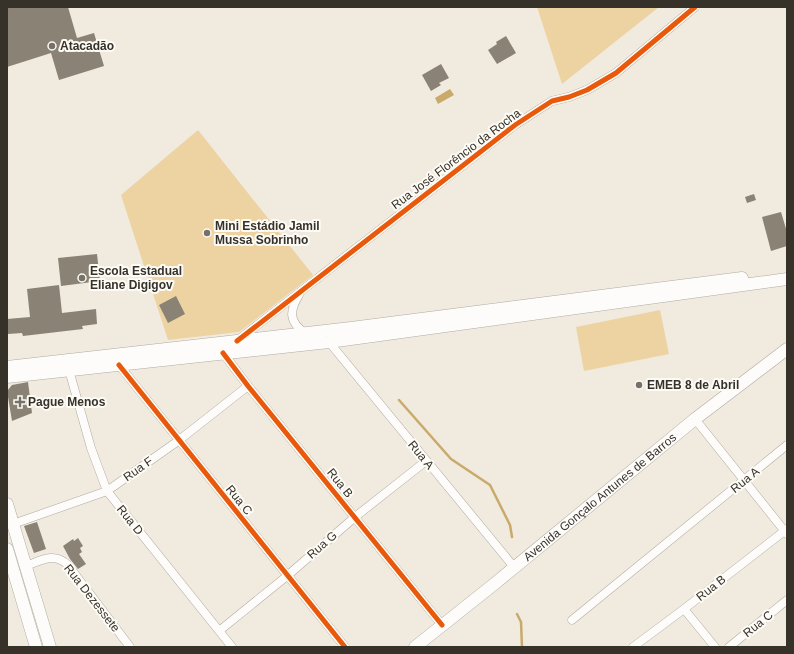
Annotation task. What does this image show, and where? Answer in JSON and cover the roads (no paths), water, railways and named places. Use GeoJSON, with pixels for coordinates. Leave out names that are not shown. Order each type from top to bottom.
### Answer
{"type":"FeatureCollection","features":[{"type":"Feature","properties":{"kind":"main road"},"geometry":{"type":"LineString","coordinates":[[7,367],[305,333],[787,271]]}},
{"type":"Feature","properties":{"kind":"main road"},"geometry":{"type":"LineString","coordinates":[[7,377],[329,342],[787,279]]}},
{"type":"Feature","properties":{"kind":"main road","name":"Avenida Gonçalo Antunes de Barros"},"geometry":{"type":"LineString","coordinates":[[415,647],[695,419],[787,349]]}},
{"type":"Feature","properties":{"kind":"main road"},"geometry":{"type":"LineString","coordinates":[[7,504],[50,647]]}},
{"type":"Feature","properties":{"kind":"main road"},"geometry":{"type":"LineString","coordinates":[[7,549],[11,576],[36,647]]}},
{"type":"Feature","properties":{"kind":"street","name":"Rua José Florêncio da Rocha"},"geometry":{"type":"LineString","coordinates":[[237,341],[515,125],[552,101],[569,97],[587,90],[616,73],[695,7]]}},
{"type":"Feature","properties":{"kind":"street","name":"Rua José Florêncio da Rocha"},"geometry":{"type":"LineString","coordinates":[[301,291],[294,302],[292,316],[294,324],[305,333]]}},
{"type":"Feature","properties":{"kind":"street","name":"Rua A"},"geometry":{"type":"LineString","coordinates":[[329,342],[514,567]]}},
{"type":"Feature","properties":{"kind":"street","name":"Rua B"},"geometry":{"type":"LineString","coordinates":[[223,353],[248,386],[442,625]]}},
{"type":"Feature","properties":{"kind":"street","name":"Rua C"},"geometry":{"type":"LineString","coordinates":[[119,365],[178,441],[345,647]]}},
{"type":"Feature","properties":{"kind":"street","name":"Rua D"},"geometry":{"type":"LineString","coordinates":[[69,370],[91,448],[107,491],[232,647]]}},
{"type":"Feature","properties":{"kind":"street","name":"Rua F"},"geometry":{"type":"LineString","coordinates":[[13,524],[107,491],[178,441],[248,386]]}},
{"type":"Feature","properties":{"kind":"street"},"geometry":{"type":"LineString","coordinates":[[695,419],[786,531]]}},
{"type":"Feature","properties":{"kind":"street","name":"Rua A"},"geometry":{"type":"LineString","coordinates":[[572,620],[787,445]]}},
{"type":"Feature","properties":{"kind":"street","name":"Rua G"},"geometry":{"type":"LineString","coordinates":[[219,631],[287,576],[355,517],[426,461]]}},
{"type":"Feature","properties":{"kind":"street","name":"Rua B"},"geometry":{"type":"LineString","coordinates":[[633,647],[684,610],[786,531]]}},
{"type":"Feature","properties":{"kind":"street","name":"Rua Dezessete"},"geometry":{"type":"LineString","coordinates":[[26,566],[50,558],[62,559],[130,647]]}},
{"type":"Feature","properties":{"kind":"street","name":"Rua C"},"geometry":{"type":"LineString","coordinates":[[729,647],[787,600]]}},
{"type":"Feature","properties":{"kind":"street"},"geometry":{"type":"LineString","coordinates":[[684,610],[715,647]]}},
{"type":"Feature","properties":{"kind":"waterway"},"geometry":{"type":"LineString","coordinates":[[399,400],[451,459],[490,485],[510,525],[512,537]]}},
{"type":"Feature","properties":{"kind":"waterway"},"geometry":{"type":"LineString","coordinates":[[517,614],[521,622],[522,647]]}},
{"type":"Feature","properties":{"kind":"place","name":"Atacadão"},"geometry":{"type":"Point","coordinates":[52,46]}},
{"type":"Feature","properties":{"kind":"place","name":"Mini Estádio Jamil Mussa Sobrinho"},"geometry":{"type":"Point","coordinates":[207,233]}},
{"type":"Feature","properties":{"kind":"place","name":"Escola Estadual Eliane Digigov"},"geometry":{"type":"Point","coordinates":[82,278]}},
{"type":"Feature","properties":{"kind":"place","name":"EMEB 8 de Abril"},"geometry":{"type":"Point","coordinates":[639,385]}},
{"type":"Feature","properties":{"kind":"place","name":"Pague Menos"},"geometry":{"type":"Point","coordinates":[20,402]}}]}
